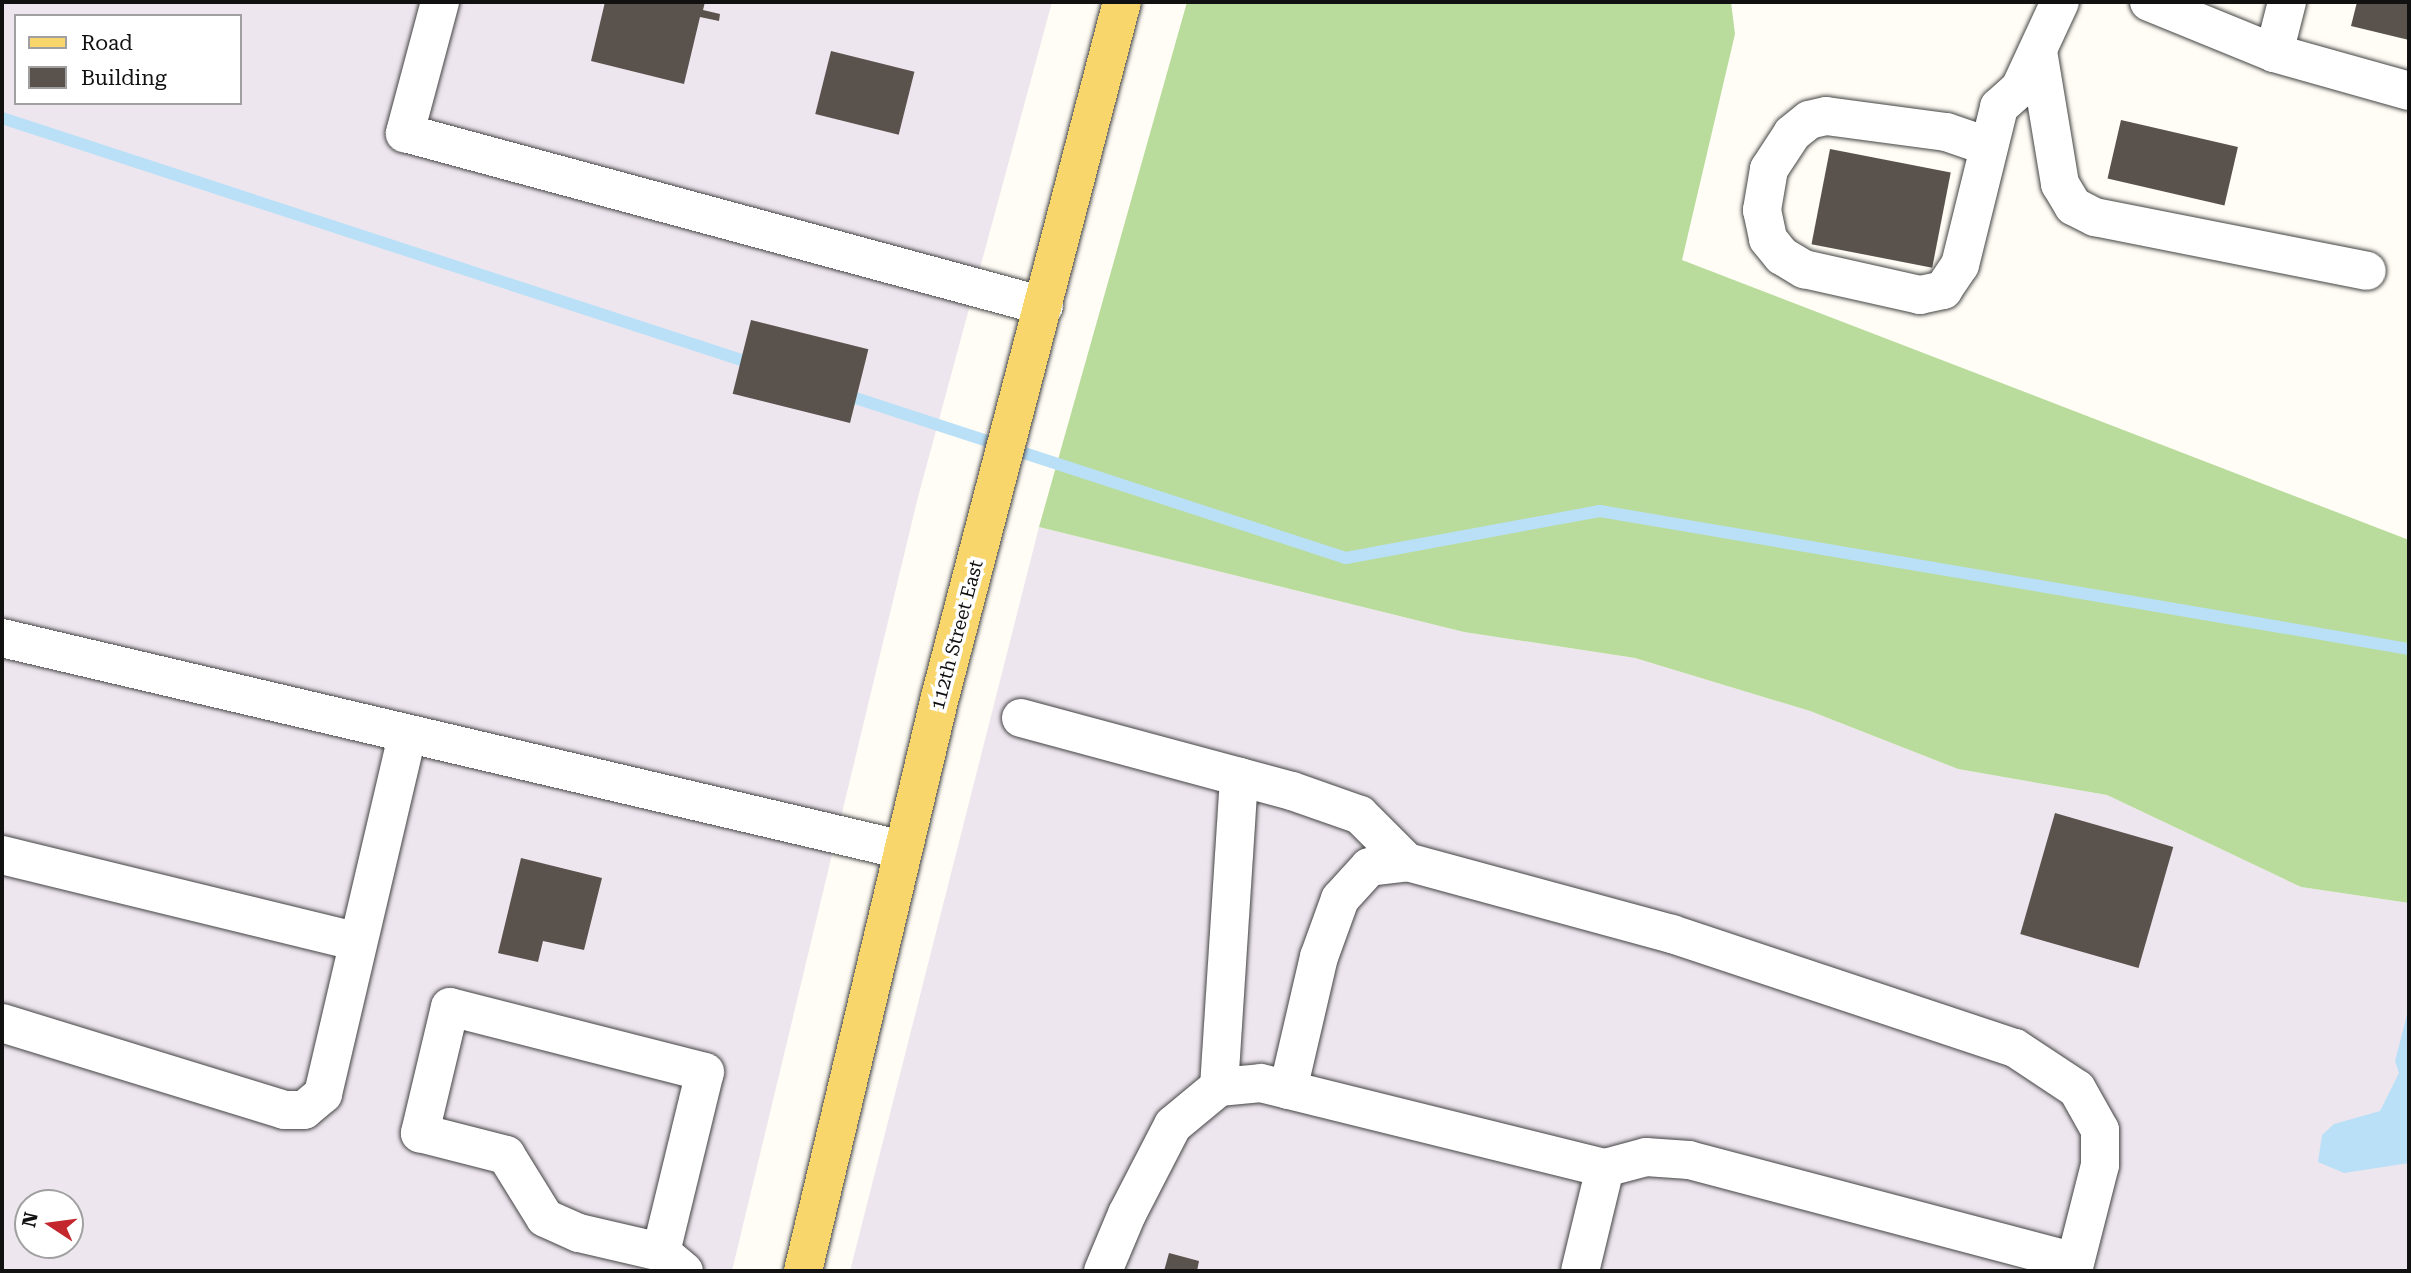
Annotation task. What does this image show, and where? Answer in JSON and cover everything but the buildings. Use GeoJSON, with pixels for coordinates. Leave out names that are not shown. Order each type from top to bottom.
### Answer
{"type":"FeatureCollection","features":[{"type":"Feature","properties":{"kind":"main road","name":"112th Street East"},"geometry":{"type":"LineString","coordinates":[[803,1271],[903,850],[1122,2]]}},
{"type":"Feature","properties":{"kind":"lane"},"geometry":{"type":"LineString","coordinates":[[440,2],[405,132],[1044,306]]}},
{"type":"Feature","properties":{"kind":"lane"},"geometry":{"type":"LineString","coordinates":[[1987,146],[1946,132],[1826,116],[1809,120],[1792,134],[1769,169],[1762,210],[1768,239],[1782,256],[1804,269],[1920,295],[1943,290],[1960,265],[1998,107],[2020,88],[2060,2]]}},
{"type":"Feature","properties":{"kind":"lane"},"geometry":{"type":"LineString","coordinates":[[2151,2],[2274,53],[2409,91]]}},
{"type":"Feature","properties":{"kind":"lane"},"geometry":{"type":"LineString","coordinates":[[2274,53],[2287,2]]}},
{"type":"Feature","properties":{"kind":"lane"},"geometry":{"type":"LineString","coordinates":[[2038,51],[2060,184],[2073,206],[2095,217],[2367,271]]}},
{"type":"Feature","properties":{"kind":"lane"},"geometry":{"type":"LineString","coordinates":[[2,638],[407,736],[903,850]]}},
{"type":"Feature","properties":{"kind":"lane"},"geometry":{"type":"LineString","coordinates":[[1021,718],[1239,777],[1360,815],[1407,862]]}},
{"type":"Feature","properties":{"kind":"lane"},"geometry":{"type":"LineString","coordinates":[[2,1023],[284,1110],[304,1110],[323,1094],[407,736]]}},
{"type":"Feature","properties":{"kind":"lane"},"geometry":{"type":"LineString","coordinates":[[1219,1087],[1239,777]]}},
{"type":"Feature","properties":{"kind":"lane"},"geometry":{"type":"LineString","coordinates":[[2,855],[358,942]]}},
{"type":"Feature","properties":{"kind":"lane"},"geometry":{"type":"LineString","coordinates":[[1103,1271],[1127,1214],[1173,1125],[1219,1087],[1261,1083],[1288,1090],[1605,1168],[1646,1157],[1689,1160],[2074,1267],[2100,1165],[2100,1130],[2077,1089],[2015,1048],[1672,934],[1407,862],[1370,867],[1339,899],[1319,957],[1288,1090]]}},
{"type":"Feature","properties":{"kind":"lane"},"geometry":{"type":"LineString","coordinates":[[450,1007],[705,1072],[673,1262],[579,1233],[545,1218],[506,1155],[420,1133],[450,1007]]}},
{"type":"Feature","properties":{"kind":"lane"},"geometry":{"type":"LineString","coordinates":[[1580,1271],[1605,1168]]}},
{"type":"Feature","properties":{"kind":"shaded area"},"geometry":{"type":"Polygon","coordinates":[[[2,2],[1052,2],[917,501],[732,1271],[2,1271],[2,2]]]}},
{"type":"Feature","properties":{"kind":"shaded area"},"geometry":{"type":"Polygon","coordinates":[[[1039,527],[1464,632],[1635,658],[1810,711],[1958,769],[2107,795],[2301,887],[2409,903],[2409,1271],[850,1271],[1039,527]]]}},
{"type":"Feature","properties":{"kind":"green space"},"geometry":{"type":"Polygon","coordinates":[[[1187,2],[1731,2],[1735,34],[1682,260],[2409,540],[2409,903],[2301,887],[2107,795],[1958,769],[1810,711],[1635,658],[1464,632],[1039,527],[1187,2]]]}},
{"type":"Feature","properties":{"kind":"water"},"geometry":{"type":"Polygon","coordinates":[[[2409,1007],[2409,1163],[2344,1173],[2318,1162],[2322,1135],[2334,1124],[2380,1111],[2399,1073],[2395,1061],[2409,1007]]]}},
{"type":"Feature","properties":{"kind":"waterway"},"geometry":{"type":"LineString","coordinates":[[2,118],[757,365]]}},
{"type":"Feature","properties":{"kind":"waterway"},"geometry":{"type":"LineString","coordinates":[[840,393],[1346,558],[1600,511],[2409,649]]}}]}
